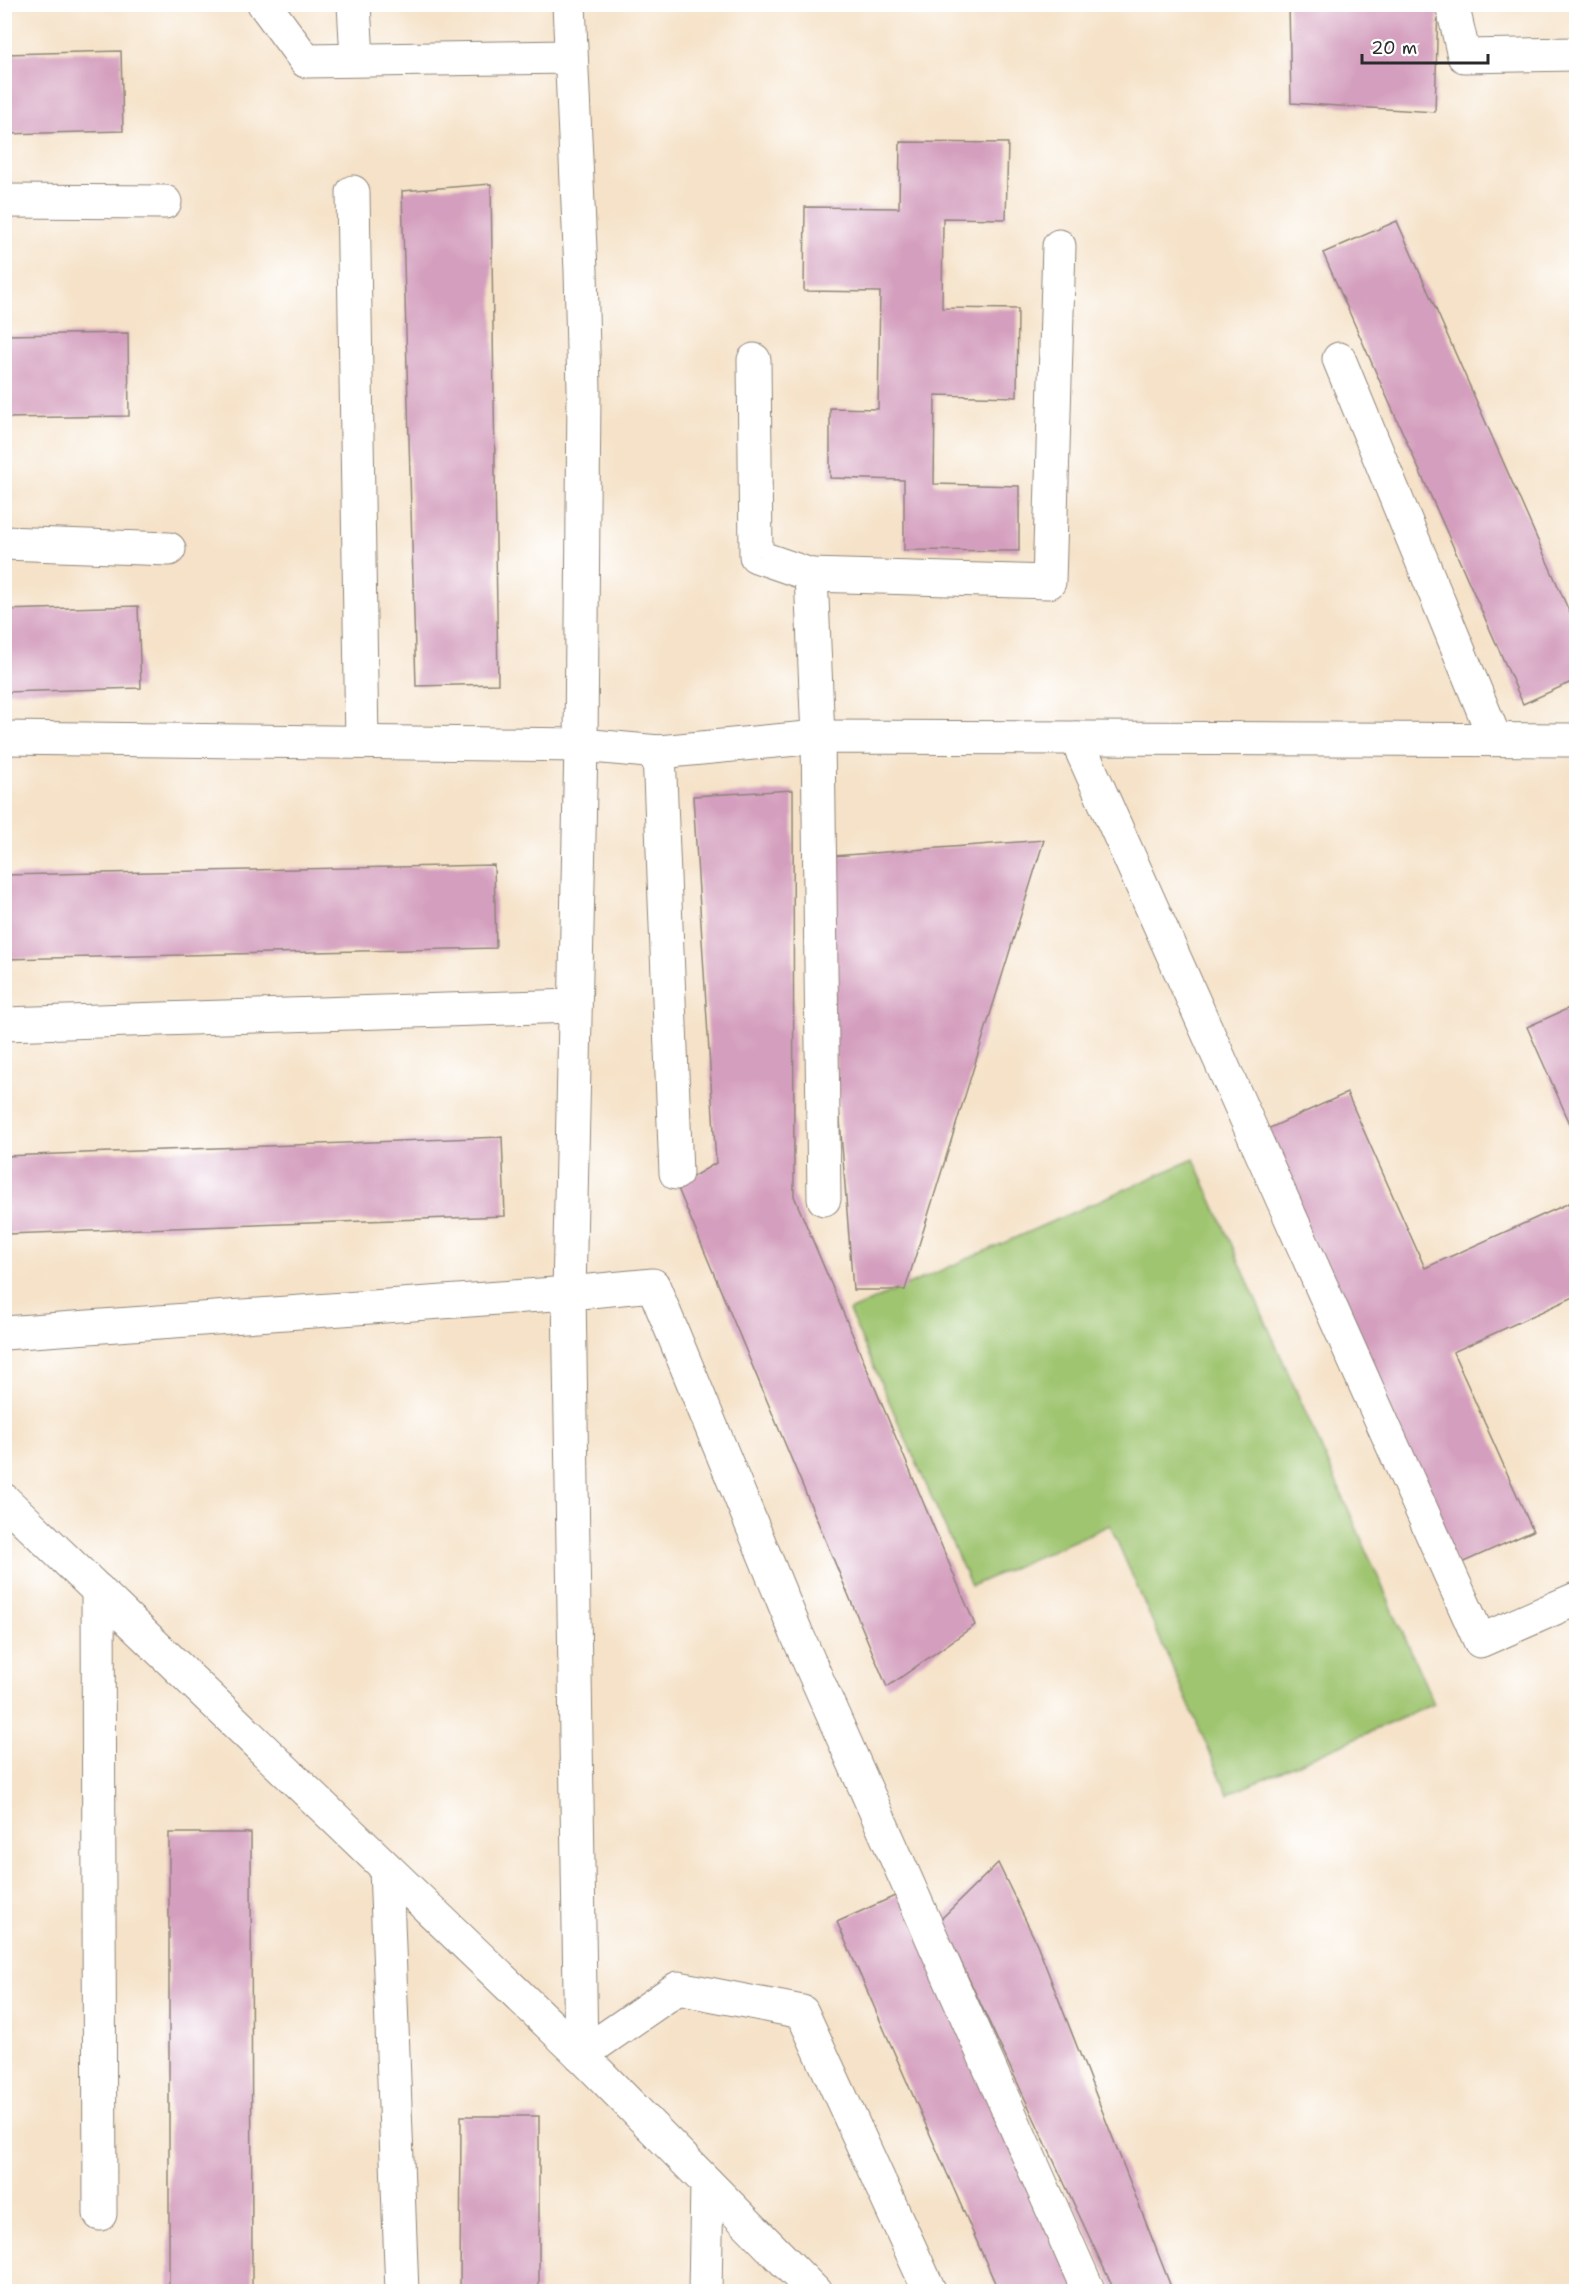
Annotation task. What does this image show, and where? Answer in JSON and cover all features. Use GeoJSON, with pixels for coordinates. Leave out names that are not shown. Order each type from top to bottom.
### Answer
{"type":"FeatureCollection","features":[{"type":"Feature","properties":{"kind":"street"},"geometry":{"type":"LineString","coordinates":[[264,4],[306,61],[570,57]]}},
{"type":"Feature","properties":{"kind":"street"},"geometry":{"type":"LineString","coordinates":[[354,4],[357,59]]}},
{"type":"Feature","properties":{"kind":"street"},"geometry":{"type":"LineString","coordinates":[[569,4],[584,390],[581,745],[569,1293],[581,2055]]}},
{"type":"Feature","properties":{"kind":"street"},"geometry":{"type":"LineString","coordinates":[[1452,4],[1464,56],[1576,54]]}},
{"type":"Feature","properties":{"kind":"street"},"geometry":{"type":"LineString","coordinates":[[353,192],[362,742]]}},
{"type":"Feature","properties":{"kind":"street"},"geometry":{"type":"LineString","coordinates":[[4,201],[165,202]]}},
{"type":"Feature","properties":{"kind":"street"},"geometry":{"type":"LineString","coordinates":[[754,360],[756,556],[811,575],[1049,582],[1059,246]]}},
{"type":"Feature","properties":{"kind":"street"},"geometry":{"type":"LineString","coordinates":[[1339,359],[1495,740]]}},
{"type":"Feature","properties":{"kind":"street"},"geometry":{"type":"LineString","coordinates":[[4,543],[169,549]]}},
{"type":"Feature","properties":{"kind":"street"},"geometry":{"type":"LineString","coordinates":[[811,575],[818,737],[824,1199]]}},
{"type":"Feature","properties":{"kind":"street"},"geometry":{"type":"LineString","coordinates":[[4,738],[581,745],[659,752],[818,737],[1576,740]]}},
{"type":"Feature","properties":{"kind":"street"},"geometry":{"type":"LineString","coordinates":[[1076,738],[1480,1641],[1576,1599]]}},
{"type":"Feature","properties":{"kind":"street"},"geometry":{"type":"LineString","coordinates":[[659,752],[676,1173]]}},
{"type":"Feature","properties":{"kind":"street"},"geometry":{"type":"LineString","coordinates":[[4,1023],[576,1006]]}},
{"type":"Feature","properties":{"kind":"street"},"geometry":{"type":"LineString","coordinates":[[4,1333],[653,1285],[796,1632],[1089,2292]]}},
{"type":"Feature","properties":{"kind":"street"},"geometry":{"type":"LineString","coordinates":[[4,1500],[581,2055],[815,2292]]}},
{"type":"Feature","properties":{"kind":"street"},"geometry":{"type":"LineString","coordinates":[[98,1590],[100,2214]]}},
{"type":"Feature","properties":{"kind":"street"},"geometry":{"type":"LineString","coordinates":[[386,1868],[402,2292]]}},
{"type":"Feature","properties":{"kind":"street"},"geometry":{"type":"LineString","coordinates":[[581,2055],[678,1988],[802,2012],[930,2292]]}},
{"type":"Feature","properties":{"kind":"street"},"geometry":{"type":"LineString","coordinates":[[705,2292],[707,2183]]}},
{"type":"Feature","properties":{"kind":"green space"},"geometry":{"type":"Polygon","coordinates":[[[1194,1159],[1434,1704],[1228,1794],[1110,1525],[971,1586],[849,1311],[1194,1159]]]}},
{"type":"Feature","properties":{"kind":"building"},"geometry":{"type":"Polygon","coordinates":[[[1289,4],[1438,4],[1435,112],[1291,103],[1289,4]]]}},
{"type":"Feature","properties":{"kind":"building"},"geometry":{"type":"Polygon","coordinates":[[[121,51],[123,131],[5,134],[5,54],[121,51]]]}},
{"type":"Feature","properties":{"kind":"building"},"geometry":{"type":"Polygon","coordinates":[[[900,142],[1008,143],[1006,219],[943,218],[942,308],[1018,309],[1017,397],[935,395],[934,484],[1019,486],[1019,551],[904,550],[904,480],[830,478],[830,408],[878,409],[880,292],[804,291],[805,207],[899,208],[900,142]]]}},
{"type":"Feature","properties":{"kind":"building"},"geometry":{"type":"Polygon","coordinates":[[[491,184],[498,684],[416,686],[402,191],[491,184]]]}},
{"type":"Feature","properties":{"kind":"building"},"geometry":{"type":"Polygon","coordinates":[[[1397,221],[1576,627],[1576,680],[1523,704],[1323,253],[1397,221]]]}},
{"type":"Feature","properties":{"kind":"building"},"geometry":{"type":"Polygon","coordinates":[[[128,333],[129,416],[4,418],[4,335],[128,333]]]}},
{"type":"Feature","properties":{"kind":"building"},"geometry":{"type":"Polygon","coordinates":[[[138,606],[141,688],[4,692],[4,610],[138,606]]]}},
{"type":"Feature","properties":{"kind":"building"},"geometry":{"type":"Polygon","coordinates":[[[793,790],[794,1196],[975,1625],[887,1687],[677,1186],[716,1163],[693,796],[793,790]]]}},
{"type":"Feature","properties":{"kind":"building"},"geometry":{"type":"Polygon","coordinates":[[[1044,840],[905,1290],[853,1290],[820,857],[1044,840]]]}},
{"type":"Feature","properties":{"kind":"building"},"geometry":{"type":"Polygon","coordinates":[[[494,865],[496,948],[4,959],[4,875],[494,865]]]}},
{"type":"Feature","properties":{"kind":"building"},"geometry":{"type":"Polygon","coordinates":[[[1576,1005],[1576,1137],[1527,1027],[1576,1005]]]}},
{"type":"Feature","properties":{"kind":"building"},"geometry":{"type":"Polygon","coordinates":[[[1347,1093],[1425,1268],[1576,1200],[1576,1296],[1453,1352],[1533,1531],[1457,1565],[1263,1131],[1347,1093]]]}},
{"type":"Feature","properties":{"kind":"building"},"geometry":{"type":"Polygon","coordinates":[[[502,1137],[505,1216],[7,1234],[5,1156],[502,1137]]]}},
{"type":"Feature","properties":{"kind":"building"},"geometry":{"type":"Polygon","coordinates":[[[169,1833],[251,1833],[252,2292],[169,2292],[169,1833]]]}},
{"type":"Feature","properties":{"kind":"building"},"geometry":{"type":"Polygon","coordinates":[[[998,1863],[1037,1944],[1173,2292],[1115,2292],[941,1919],[998,1863]]]}},
{"type":"Feature","properties":{"kind":"building"},"geometry":{"type":"Polygon","coordinates":[[[906,1891],[1081,2292],[999,2292],[837,1922],[906,1891]]]}},
{"type":"Feature","properties":{"kind":"building"},"geometry":{"type":"Polygon","coordinates":[[[461,2116],[539,2116],[539,2292],[460,2292],[461,2116]]]}}]}
